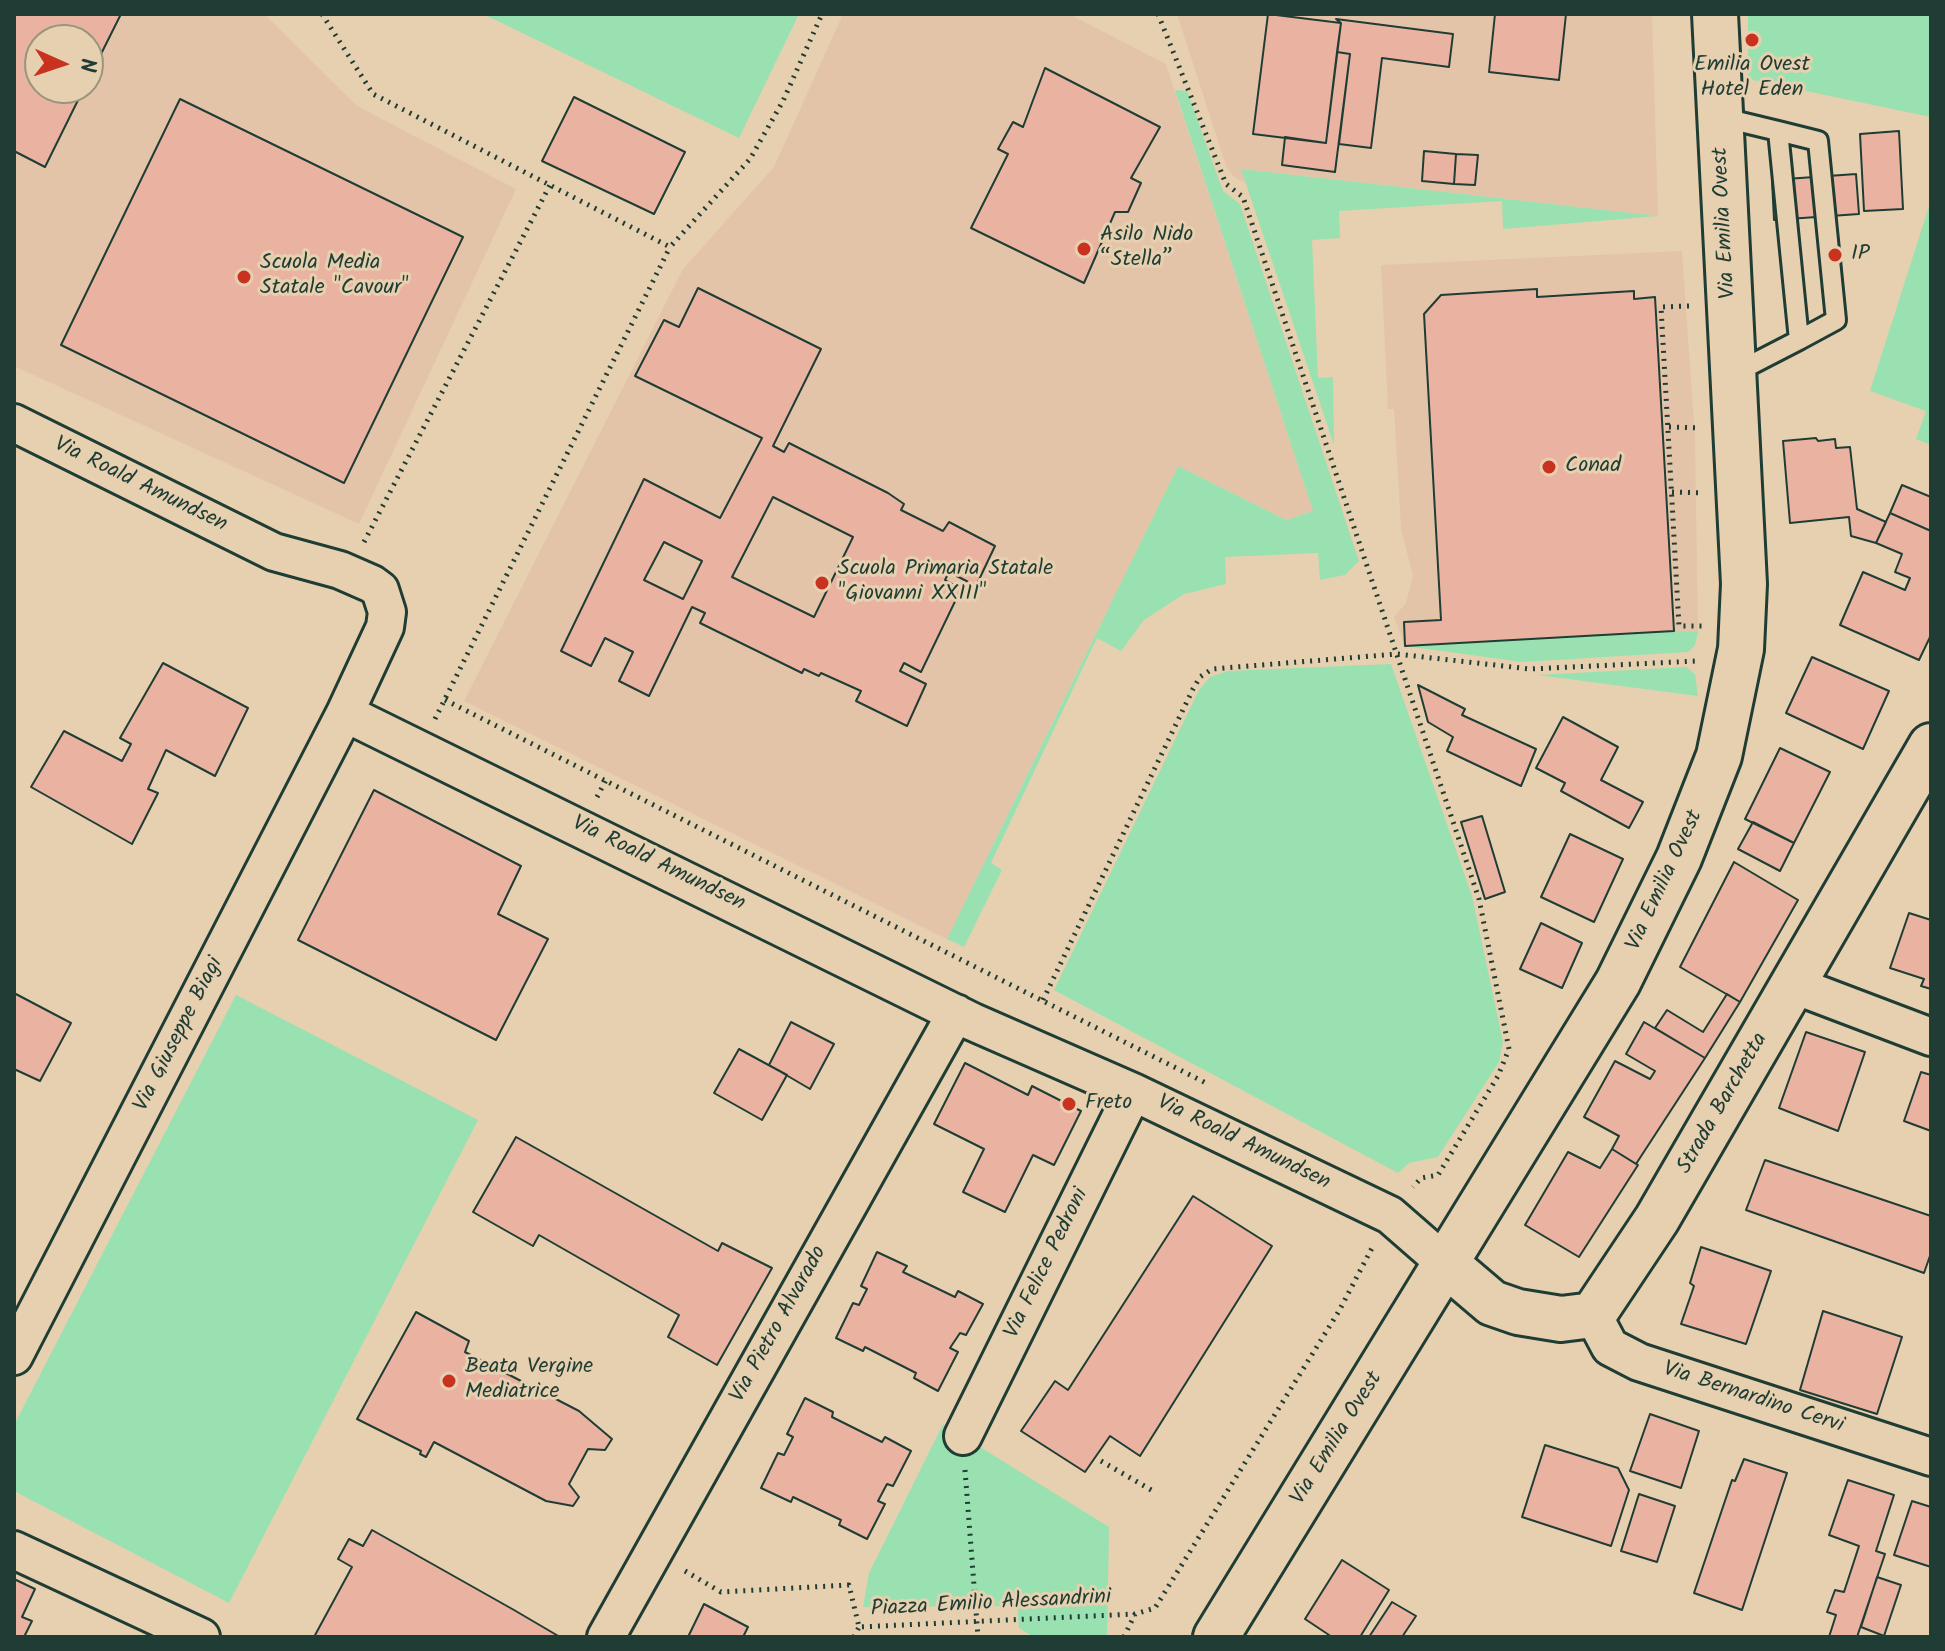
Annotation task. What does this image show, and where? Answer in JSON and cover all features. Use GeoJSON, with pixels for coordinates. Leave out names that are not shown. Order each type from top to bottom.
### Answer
{"type":"FeatureCollection","features":[{"type":"Feature","properties":{"kind":"main road","name":"Via Emilia Ovest"},"geometry":{"type":"LineString","coordinates":[[1216,1637],[1618,982],[1679,858],[1719,756],[1738,665],[1744,584],[1715,14]]}},
{"type":"Feature","properties":{"kind":"main road","name":"Strada Barchetta"},"geometry":{"type":"LineString","coordinates":[[1593,1315],[1657,1219],[1931,746]]}},
{"type":"Feature","properties":{"kind":"main road"},"geometry":{"type":"LineString","coordinates":[[1445,1263],[1492,1303],[1518,1312],[1561,1319],[1593,1315]]}},
{"type":"Feature","properties":{"kind":"street","name":"Via Roald Amundsen"},"geometry":{"type":"LineString","coordinates":[[14,423],[274,552],[348,573],[380,590],[387,612],[385,627],[345,713],[956,1013],[1133,1092],[1400,1194],[1445,1263]]}},
{"type":"Feature","properties":{"kind":"street","name":"Via Giuseppe Biagi"},"geometry":{"type":"LineString","coordinates":[[18,1337],[345,713]]}},
{"type":"Feature","properties":{"kind":"street"},"geometry":{"type":"LineString","coordinates":[[1794,985],[1931,1037]]}},
{"type":"Feature","properties":{"kind":"street","name":"Via Pietro Alvarado"},"geometry":{"type":"LineString","coordinates":[[606,1637],[956,1013]]}},
{"type":"Feature","properties":{"kind":"street","name":"Via Felice Pedroni"},"geometry":{"type":"LineString","coordinates":[[963,1436],[1133,1092]]}},
{"type":"Feature","properties":{"kind":"street","name":"Via Bernardino Cervi"},"geometry":{"type":"LineString","coordinates":[[1593,1315],[1610,1347],[1639,1362],[1931,1457]]}},
{"type":"Feature","properties":{"kind":"street"},"geometry":{"type":"LineString","coordinates":[[14,1550],[201,1637]]}},
{"type":"Feature","properties":{"kind":"lane"},"geometry":{"type":"LineString","coordinates":[[1720,117],[1818,141],[1836,320],[1733,375]]}},
{"type":"Feature","properties":{"kind":"lane"},"geometry":{"type":"LineString","coordinates":[[1778,131],[1799,340]]}},
{"type":"Feature","properties":{"kind":"path"},"geometry":{"type":"LineString","coordinates":[[322,14],[373,94],[670,247]]}},
{"type":"Feature","properties":{"kind":"path"},"geometry":{"type":"LineString","coordinates":[[420,749],[670,247],[750,159],[783,101],[822,14]]}},
{"type":"Feature","properties":{"kind":"path"},"geometry":{"type":"LineString","coordinates":[[1124,1637],[1135,1614],[1155,1608],[1339,1311],[1400,1194],[1421,1178],[1438,1175],[1498,1076],[1509,1049],[1479,899],[1243,197],[1226,184],[1158,14]]}},
{"type":"Feature","properties":{"kind":"path"},"geometry":{"type":"LineString","coordinates":[[348,573],[550,185]]}},
{"type":"Feature","properties":{"kind":"path"},"geometry":{"type":"LineString","coordinates":[[1661,307],[1679,626]]}},
{"type":"Feature","properties":{"kind":"path"},"geometry":{"type":"LineString","coordinates":[[1043,1000],[1200,677],[1229,665],[1397,654],[1530,669],[1684,660],[1738,665]]}},
{"type":"Feature","properties":{"kind":"path"},"geometry":{"type":"LineString","coordinates":[[445,700],[1214,1086]]}},
{"type":"Feature","properties":{"kind":"path"},"geometry":{"type":"LineString","coordinates":[[963,1436],[978,1637]]}},
{"type":"Feature","properties":{"kind":"path"},"geometry":{"type":"LineString","coordinates":[[1101,1461],[1153,1491]]}},
{"type":"Feature","properties":{"kind":"path","name":"Piazza Emilio Alessandrini"},"geometry":{"type":"LineString","coordinates":[[653,1552],[721,1592],[849,1585],[859,1627],[1135,1614]]}},
{"type":"Feature","properties":{"kind":"path"},"geometry":{"type":"LineString","coordinates":[[854,1637],[859,1627]]}},
{"type":"Feature","properties":{"kind":"shaded area","name":"Scuola Media Statale \"Cavour\""},"geometry":{"type":"Polygon","coordinates":[[[14,14],[264,14],[357,106],[516,189],[359,524],[14,366],[14,14]]]}},
{"type":"Feature","properties":{"kind":"shaded area","name":"Scuola Primaria Statale \"Giovanni XXIII\""},"geometry":{"type":"Polygon","coordinates":[[[843,14],[1069,14],[1166,64],[1313,511],[1286,520],[1178,466],[947,939],[464,701],[683,269],[774,167],[843,14]]]}},
{"type":"Feature","properties":{"kind":"shaded area"},"geometry":{"type":"Polygon","coordinates":[[[1177,14],[1652,14],[1658,216],[1242,169],[1245,183],[1234,177],[1226,166],[1177,14]]]}},
{"type":"Feature","properties":{"kind":"shaded area","name":"Conad"},"geometry":{"type":"Polygon","coordinates":[[[1682,251],[1695,438],[1698,632],[1405,646],[1394,617],[1406,603],[1413,576],[1401,529],[1394,409],[1388,409],[1381,265],[1682,251]]]}},
{"type":"Feature","properties":{"kind":"green space"},"geometry":{"type":"Polygon","coordinates":[[[483,14],[799,14],[739,138],[483,14]]]}},
{"type":"Feature","properties":{"kind":"green space"},"geometry":{"type":"Polygon","coordinates":[[[1748,14],[1931,14],[1931,117],[1748,79],[1748,14]]]}},
{"type":"Feature","properties":{"kind":"green space"},"geometry":{"type":"Polygon","coordinates":[[[1175,90],[1187,91],[1223,191],[1240,204],[1359,561],[1345,575],[1320,580],[1318,553],[1225,557],[1226,584],[1184,594],[1144,620],[1121,651],[1097,638],[991,863],[1002,870],[964,947],[947,939],[1178,466],[1286,520],[1313,511],[1175,90]]]}},
{"type":"Feature","properties":{"kind":"green space"},"geometry":{"type":"Polygon","coordinates":[[[1241,169],[1658,216],[1503,229],[1502,201],[1339,211],[1340,238],[1312,240],[1318,378],[1333,377],[1334,445],[1241,169]]]}},
{"type":"Feature","properties":{"kind":"green space"},"geometry":{"type":"Polygon","coordinates":[[[1931,200],[1931,445],[1916,439],[1926,411],[1870,391],[1931,200]]]}},
{"type":"Feature","properties":{"kind":"green space"},"geometry":{"type":"Polygon","coordinates":[[[1698,632],[1695,645],[1688,652],[1522,662],[1405,646],[1698,632]]]}},
{"type":"Feature","properties":{"kind":"green space"},"geometry":{"type":"Polygon","coordinates":[[[1391,664],[1472,896],[1503,1042],[1499,1062],[1438,1157],[1409,1163],[1398,1173],[1054,990],[1199,690],[1210,677],[1228,671],[1391,664]]]}},
{"type":"Feature","properties":{"kind":"green space"},"geometry":{"type":"Polygon","coordinates":[[[1686,667],[1695,674],[1698,696],[1537,675],[1686,667]]]}},
{"type":"Feature","properties":{"kind":"green space"},"geometry":{"type":"Polygon","coordinates":[[[236,995],[478,1120],[229,1603],[14,1491],[14,1425],[236,995]]]}},
{"type":"Feature","properties":{"kind":"green space"},"geometry":{"type":"Polygon","coordinates":[[[943,1424],[1109,1527],[1107,1637],[1033,1637],[1019,1628],[1017,1606],[863,1607],[869,1573],[943,1424]]]}},
{"type":"Feature","properties":{"kind":"building"},"geometry":{"type":"Polygon","coordinates":[[[14,14],[121,14],[104,48],[104,24],[24,24],[24,104],[76,104],[45,167],[14,151],[14,14]]]}},
{"type":"Feature","properties":{"kind":"building"},"geometry":{"type":"Polygon","coordinates":[[[1268,14],[1341,23],[1326,143],[1253,134],[1268,14]]]}},
{"type":"Feature","properties":{"kind":"building"},"geometry":{"type":"Polygon","coordinates":[[[1495,14],[1566,14],[1559,80],[1489,72],[1495,14]]]}},
{"type":"Feature","properties":{"kind":"building"},"geometry":{"type":"Polygon","coordinates":[[[1336,19],[1453,34],[1449,67],[1382,58],[1371,148],[1339,144],[1350,54],[1337,52],[1341,23],[1336,19]]]}},
{"type":"Feature","properties":{"kind":"building"},"geometry":{"type":"Polygon","coordinates":[[[1337,52],[1350,54],[1335,172],[1282,165],[1285,137],[1326,143],[1337,52]]]}},
{"type":"Feature","properties":{"kind":"building"},"geometry":{"type":"Polygon","coordinates":[[[1045,68],[1160,127],[1131,178],[1141,183],[1128,212],[1115,212],[1084,283],[971,228],[1008,154],[998,149],[1013,122],[1023,127],[1045,68]]]}},
{"type":"Feature","properties":{"kind":"building"},"geometry":{"type":"Polygon","coordinates":[[[574,97],[685,152],[654,214],[542,161],[574,97]]]}},
{"type":"Feature","properties":{"kind":"building"},"geometry":{"type":"Polygon","coordinates":[[[180,99],[463,237],[344,483],[61,345],[180,99]]]}},
{"type":"Feature","properties":{"kind":"building"},"geometry":{"type":"Polygon","coordinates":[[[1899,131],[1903,209],[1864,211],[1860,134],[1899,131]]]}},
{"type":"Feature","properties":{"kind":"building"},"geometry":{"type":"Polygon","coordinates":[[[1424,151],[1456,154],[1454,184],[1422,181],[1424,151]]]}},
{"type":"Feature","properties":{"kind":"building"},"geometry":{"type":"Polygon","coordinates":[[[1456,154],[1478,155],[1475,185],[1454,184],[1456,154]]]}},
{"type":"Feature","properties":{"kind":"building"},"geometry":{"type":"Polygon","coordinates":[[[1856,174],[1859,214],[1774,220],[1772,180],[1856,174]]]}},
{"type":"Feature","properties":{"kind":"building"},"geometry":{"type":"Polygon","coordinates":[[[698,288],[821,349],[773,446],[784,452],[789,443],[888,493],[904,504],[901,510],[943,531],[949,522],[995,546],[976,586],[949,572],[945,580],[961,589],[921,672],[904,663],[900,671],[926,684],[907,726],[856,701],[861,691],[821,673],[819,676],[804,669],[802,673],[700,623],[705,613],[692,607],[649,696],[619,681],[633,652],[605,638],[591,666],[561,651],[644,479],[720,518],[762,438],[635,376],[664,320],[679,327],[698,288]],[[773,497],[732,577],[814,617],[853,537],[773,497]],[[664,542],[644,580],[683,599],[702,561],[664,542]]]}},
{"type":"Feature","properties":{"kind":"building","name":"Conad"},"geometry":{"type":"Polygon","coordinates":[[[1537,289],[1537,297],[1634,291],[1634,299],[1655,297],[1674,631],[1405,646],[1404,622],[1441,620],[1424,314],[1441,295],[1537,289]]]}},
{"type":"Feature","properties":{"kind":"building"},"geometry":{"type":"Polygon","coordinates":[[[1816,438],[1818,441],[1835,439],[1836,448],[1850,447],[1857,509],[1886,522],[1876,543],[1851,536],[1849,517],[1790,523],[1783,441],[1816,438]]]}},
{"type":"Feature","properties":{"kind":"building"},"geometry":{"type":"Polygon","coordinates":[[[1902,485],[1931,497],[1931,531],[1890,513],[1902,485]]]}},
{"type":"Feature","properties":{"kind":"building"},"geometry":{"type":"Polygon","coordinates":[[[1890,513],[1931,531],[1931,635],[1919,660],[1840,625],[1863,572],[1905,590],[1910,578],[1895,572],[1902,554],[1876,543],[1890,513]]]}},
{"type":"Feature","properties":{"kind":"building"},"geometry":{"type":"Polygon","coordinates":[[[1812,657],[1889,691],[1863,749],[1786,713],[1812,657]]]}},
{"type":"Feature","properties":{"kind":"building"},"geometry":{"type":"Polygon","coordinates":[[[163,663],[248,708],[215,776],[166,750],[148,789],[158,793],[132,844],[31,787],[64,731],[122,761],[131,744],[120,738],[163,663]]]}},
{"type":"Feature","properties":{"kind":"building"},"geometry":{"type":"Polygon","coordinates":[[[1418,685],[1465,709],[1462,715],[1536,749],[1521,786],[1447,751],[1453,737],[1428,722],[1418,685]]]}},
{"type":"Feature","properties":{"kind":"building"},"geometry":{"type":"Polygon","coordinates":[[[1563,717],[1618,747],[1601,780],[1643,802],[1629,828],[1561,791],[1565,783],[1536,768],[1563,717]]]}},
{"type":"Feature","properties":{"kind":"building"},"geometry":{"type":"Polygon","coordinates":[[[1780,748],[1830,772],[1794,843],[1745,819],[1780,748]]]}},
{"type":"Feature","properties":{"kind":"building"},"geometry":{"type":"Polygon","coordinates":[[[374,790],[521,866],[498,914],[548,939],[496,1040],[298,940],[374,790]]]}},
{"type":"Feature","properties":{"kind":"building"},"geometry":{"type":"Polygon","coordinates":[[[1482,816],[1505,892],[1485,899],[1461,822],[1482,816]]]}},
{"type":"Feature","properties":{"kind":"building"},"geometry":{"type":"Polygon","coordinates":[[[1753,822],[1794,843],[1780,871],[1738,849],[1753,822]]]}},
{"type":"Feature","properties":{"kind":"building"},"geometry":{"type":"Polygon","coordinates":[[[1570,834],[1623,859],[1594,922],[1541,897],[1570,834]]]}},
{"type":"Feature","properties":{"kind":"building"},"geometry":{"type":"Polygon","coordinates":[[[1734,862],[1798,900],[1740,1002],[1680,967],[1734,862]]]}},
{"type":"Feature","properties":{"kind":"building"},"geometry":{"type":"Polygon","coordinates":[[[1909,913],[1931,920],[1931,989],[1921,986],[1924,979],[1890,968],[1909,913]]]}},
{"type":"Feature","properties":{"kind":"building"},"geometry":{"type":"Polygon","coordinates":[[[1541,923],[1582,943],[1562,988],[1520,969],[1541,923]]]}},
{"type":"Feature","properties":{"kind":"building"},"geometry":{"type":"Polygon","coordinates":[[[14,993],[71,1023],[40,1081],[14,1069],[14,993]]]}},
{"type":"Feature","properties":{"kind":"building"},"geometry":{"type":"Polygon","coordinates":[[[1727,994],[1740,1002],[1705,1058],[1655,1028],[1667,1010],[1703,1032],[1727,994]]]}},
{"type":"Feature","properties":{"kind":"building"},"geometry":{"type":"Polygon","coordinates":[[[791,1022],[834,1044],[810,1089],[769,1065],[791,1022]]]}},
{"type":"Feature","properties":{"kind":"building"},"geometry":{"type":"Polygon","coordinates":[[[1644,1022],[1705,1058],[1636,1164],[1612,1149],[1619,1136],[1584,1117],[1615,1061],[1650,1079],[1655,1071],[1626,1054],[1644,1022]]]}},
{"type":"Feature","properties":{"kind":"building"},"geometry":{"type":"Polygon","coordinates":[[[1806,1032],[1865,1052],[1838,1131],[1779,1108],[1806,1032]]]}},
{"type":"Feature","properties":{"kind":"building"},"geometry":{"type":"Polygon","coordinates":[[[739,1049],[787,1075],[762,1120],[714,1093],[739,1049]]]}},
{"type":"Feature","properties":{"kind":"building"},"geometry":{"type":"Polygon","coordinates":[[[965,1063],[1028,1095],[1032,1086],[1081,1111],[1054,1165],[1033,1155],[1005,1212],[963,1192],[984,1149],[934,1124],[965,1063]]]}},
{"type":"Feature","properties":{"kind":"building"},"geometry":{"type":"Polygon","coordinates":[[[1921,1072],[1931,1075],[1931,1131],[1904,1121],[1921,1072]]]}},
{"type":"Feature","properties":{"kind":"building"},"geometry":{"type":"Polygon","coordinates":[[[516,1137],[718,1251],[722,1243],[772,1268],[717,1365],[668,1337],[679,1315],[539,1235],[533,1246],[473,1212],[516,1137]]]}},
{"type":"Feature","properties":{"kind":"building"},"geometry":{"type":"Polygon","coordinates":[[[1612,1149],[1638,1165],[1579,1257],[1525,1225],[1568,1152],[1600,1168],[1612,1149]]]}},
{"type":"Feature","properties":{"kind":"building"},"geometry":{"type":"Polygon","coordinates":[[[1765,1160],[1931,1216],[1931,1253],[1924,1273],[1746,1210],[1765,1160]]]}},
{"type":"Feature","properties":{"kind":"building"},"geometry":{"type":"Polygon","coordinates":[[[1193,1196],[1272,1246],[1140,1456],[1110,1436],[1085,1472],[1021,1431],[1055,1381],[1068,1390],[1193,1196]]]}},
{"type":"Feature","properties":{"kind":"building"},"geometry":{"type":"Polygon","coordinates":[[[1701,1247],[1771,1271],[1746,1344],[1681,1324],[1694,1286],[1690,1283],[1701,1247]]]}},
{"type":"Feature","properties":{"kind":"building"},"geometry":{"type":"Polygon","coordinates":[[[877,1252],[907,1266],[903,1272],[955,1297],[958,1291],[983,1304],[966,1335],[960,1333],[950,1348],[958,1352],[938,1391],[914,1378],[916,1373],[865,1347],[863,1351],[836,1338],[853,1303],[859,1305],[867,1289],[861,1286],[877,1252]]]}},
{"type":"Feature","properties":{"kind":"building"},"geometry":{"type":"Polygon","coordinates":[[[1823,1311],[1902,1337],[1877,1414],[1800,1390],[1823,1311]]]}},
{"type":"Feature","properties":{"kind":"building","name":"Beata Vergine Mediatrice"},"geometry":{"type":"Polygon","coordinates":[[[416,1312],[469,1341],[465,1352],[579,1411],[612,1439],[605,1450],[588,1449],[569,1484],[579,1497],[573,1506],[546,1501],[434,1442],[426,1457],[420,1454],[421,1451],[357,1419],[416,1312]]]}},
{"type":"Feature","properties":{"kind":"building"},"geometry":{"type":"Polygon","coordinates":[[[805,1398],[833,1412],[832,1417],[882,1442],[885,1437],[911,1451],[893,1486],[887,1484],[878,1501],[885,1504],[867,1539],[839,1525],[841,1520],[793,1497],[791,1502],[761,1488],[778,1453],[784,1455],[793,1437],[787,1434],[805,1398]]]}},
{"type":"Feature","properties":{"kind":"building"},"geometry":{"type":"Polygon","coordinates":[[[1650,1414],[1699,1431],[1681,1488],[1630,1471],[1650,1414]]]}},
{"type":"Feature","properties":{"kind":"building"},"geometry":{"type":"Polygon","coordinates":[[[1545,1445],[1618,1468],[1629,1490],[1611,1546],[1522,1517],[1545,1445]]]}},
{"type":"Feature","properties":{"kind":"building"},"geometry":{"type":"Polygon","coordinates":[[[1744,1459],[1787,1473],[1742,1610],[1694,1593],[1732,1480],[1735,1481],[1744,1459]]]}},
{"type":"Feature","properties":{"kind":"building"},"geometry":{"type":"Polygon","coordinates":[[[1848,1480],[1894,1495],[1876,1551],[1885,1554],[1857,1637],[1829,1637],[1836,1615],[1827,1612],[1835,1590],[1844,1592],[1859,1546],[1829,1535],[1848,1480]]]}},
{"type":"Feature","properties":{"kind":"building"},"geometry":{"type":"Polygon","coordinates":[[[1639,1494],[1675,1506],[1657,1562],[1621,1551],[1639,1494]]]}},
{"type":"Feature","properties":{"kind":"building"},"geometry":{"type":"Polygon","coordinates":[[[1912,1501],[1931,1507],[1931,1567],[1894,1555],[1912,1501]]]}},
{"type":"Feature","properties":{"kind":"building"},"geometry":{"type":"Polygon","coordinates":[[[372,1530],[560,1637],[314,1637],[352,1567],[338,1559],[349,1539],[363,1546],[372,1530]]]}},
{"type":"Feature","properties":{"kind":"building"},"geometry":{"type":"Polygon","coordinates":[[[1342,1560],[1389,1590],[1360,1637],[1332,1637],[1305,1619],[1342,1560]]]}},
{"type":"Feature","properties":{"kind":"building"},"geometry":{"type":"Polygon","coordinates":[[[1877,1577],[1901,1585],[1884,1636],[1861,1627],[1877,1577]]]}},
{"type":"Feature","properties":{"kind":"building"},"geometry":{"type":"Polygon","coordinates":[[[14,1579],[35,1589],[22,1617],[32,1621],[24,1637],[14,1637],[14,1579]]]}},
{"type":"Feature","properties":{"kind":"building"},"geometry":{"type":"Polygon","coordinates":[[[1392,1602],[1416,1616],[1402,1637],[1369,1637],[1392,1602]]]}},
{"type":"Feature","properties":{"kind":"building"},"geometry":{"type":"Polygon","coordinates":[[[704,1604],[748,1627],[743,1637],[688,1637],[704,1604]]]}},
{"type":"Feature","properties":{"kind":"place","name":"Emilia Ovest Hotel Eden"},"geometry":{"type":"Point","coordinates":[1752,40]}},
{"type":"Feature","properties":{"kind":"place","name":"Asilo Nido “Stella”"},"geometry":{"type":"Point","coordinates":[1084,249]}},
{"type":"Feature","properties":{"kind":"place","name":"IP"},"geometry":{"type":"Point","coordinates":[1835,255]}},
{"type":"Feature","properties":{"kind":"place","name":"Scuola Media Statale \"Cavour\""},"geometry":{"type":"Point","coordinates":[244,277]}},
{"type":"Feature","properties":{"kind":"place","name":"Conad"},"geometry":{"type":"Point","coordinates":[1549,467]}},
{"type":"Feature","properties":{"kind":"place","name":"Scuola Primaria Statale \"Giovanni XXIII\""},"geometry":{"type":"Point","coordinates":[822,583]}},
{"type":"Feature","properties":{"kind":"place","name":"Freto"},"geometry":{"type":"Point","coordinates":[1069,1104]}},
{"type":"Feature","properties":{"kind":"place","name":"Beata Vergine Mediatrice"},"geometry":{"type":"Point","coordinates":[449,1381]}}]}
